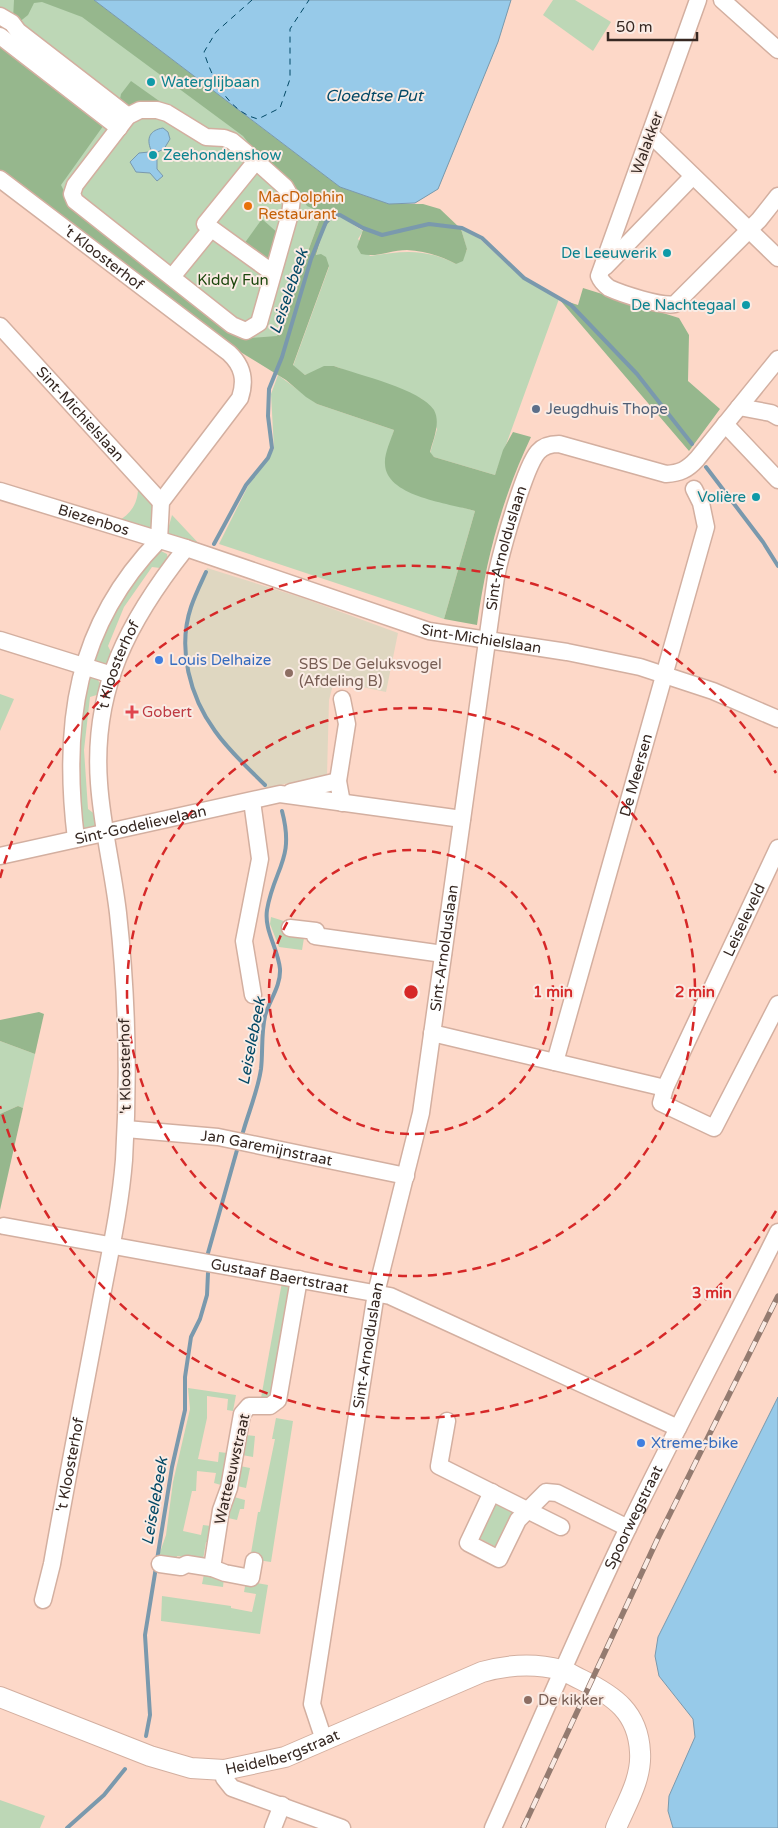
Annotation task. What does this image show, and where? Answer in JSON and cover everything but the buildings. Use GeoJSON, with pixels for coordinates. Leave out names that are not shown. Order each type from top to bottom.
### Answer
{"type":"FeatureCollection","features":[{"type":"Feature","properties":{"kind":"main road","name":"Heidelbergstraat"},"geometry":{"type":"LineString","coordinates":[[0,1697],[150,1756],[191,1768],[224,1770],[285,1757],[482,1672],[512,1666],[563,1670]]}},
{"type":"Feature","properties":{"kind":"main road"},"geometry":{"type":"LineString","coordinates":[[563,1670],[608,1693],[625,1710],[634,1725],[639,1739],[640,1766],[635,1784],[616,1828]]}},
{"type":"Feature","properties":{"kind":"street","name":"Walakker"},"geometry":{"type":"LineString","coordinates":[[603,277],[650,134],[698,0]]}},
{"type":"Feature","properties":{"kind":"street"},"geometry":{"type":"LineString","coordinates":[[722,0],[778,50]]}},
{"type":"Feature","properties":{"kind":"street"},"geometry":{"type":"LineString","coordinates":[[6,29],[124,122]]}},
{"type":"Feature","properties":{"kind":"street"},"geometry":{"type":"LineString","coordinates":[[140,110],[167,113],[206,137],[224,138],[232,141],[285,187],[292,199],[290,214],[259,323],[246,331],[232,325],[75,201],[72,194],[75,185],[124,122],[140,110]]}},
{"type":"Feature","properties":{"kind":"street"},"geometry":{"type":"LineString","coordinates":[[650,134],[778,258]]}},
{"type":"Feature","properties":{"kind":"street"},"geometry":{"type":"LineString","coordinates":[[256,161],[205,224],[273,273]]}},
{"type":"Feature","properties":{"kind":"street"},"geometry":{"type":"LineString","coordinates":[[693,176],[603,277],[609,288],[664,305],[675,304],[747,229],[759,220],[778,196]]}},
{"type":"Feature","properties":{"kind":"street","name":"'t Kloosterhof"},"geometry":{"type":"LineString","coordinates":[[0,178],[229,353],[241,368],[244,378],[240,398],[161,502]]}},
{"type":"Feature","properties":{"kind":"street"},"geometry":{"type":"LineString","coordinates":[[172,277],[211,228]]}},
{"type":"Feature","properties":{"kind":"street","name":"Sint-Michielslaan"},"geometry":{"type":"LineString","coordinates":[[0,326],[161,502]]}},
{"type":"Feature","properties":{"kind":"street","name":"Sint-Arnolduslaan"},"geometry":{"type":"LineString","coordinates":[[324,1740],[312,1704],[376,1293],[421,1113],[499,560],[530,468],[538,452],[551,444],[559,444],[666,474],[679,473],[689,468],[778,359]]}},
{"type":"Feature","properties":{"kind":"street"},"geometry":{"type":"LineString","coordinates":[[739,407],[771,413],[778,417]]}},
{"type":"Feature","properties":{"kind":"street"},"geometry":{"type":"LineString","coordinates":[[726,424],[778,480]]}},
{"type":"Feature","properties":{"kind":"street","name":"De Meersen"},"geometry":{"type":"LineString","coordinates":[[555,1062],[706,527],[701,503],[694,489]]}},
{"type":"Feature","properties":{"kind":"street","name":"Biezenbos"},"geometry":{"type":"LineString","coordinates":[[0,491],[186,548]]}},
{"type":"Feature","properties":{"kind":"street"},"geometry":{"type":"LineString","coordinates":[[160,540],[161,502]]}},
{"type":"Feature","properties":{"kind":"street","name":"'t Kloosterhof"},"geometry":{"type":"LineString","coordinates":[[76,839],[70,756],[72,717],[84,666],[107,610],[117,593],[139,561],[160,540]]}},
{"type":"Feature","properties":{"kind":"street","name":"'t Kloosterhof"},"geometry":{"type":"LineString","coordinates":[[43,1600],[52,1564],[120,1202],[126,1129],[127,1070],[120,928],[113,874],[104,833],[98,782],[98,747],[102,712],[112,675],[141,609],[186,548]]}},
{"type":"Feature","properties":{"kind":"street","name":"Sint-Michielslaan"},"geometry":{"type":"LineString","coordinates":[[186,548],[429,631],[582,655],[663,674],[722,694],[778,719]]}},
{"type":"Feature","properties":{"kind":"street"},"geometry":{"type":"LineString","coordinates":[[0,640],[112,675]]}},
{"type":"Feature","properties":{"kind":"street"},"geometry":{"type":"LineString","coordinates":[[342,700],[347,724],[338,782],[342,803]]}},
{"type":"Feature","properties":{"kind":"street","name":"Sint-Godelievelaan"},"geometry":{"type":"LineString","coordinates":[[0,856],[338,782]]}},
{"type":"Feature","properties":{"kind":"street","name":"Sint-Godelievelaan"},"geometry":{"type":"LineString","coordinates":[[280,794],[462,819]]}},
{"type":"Feature","properties":{"kind":"street"},"geometry":{"type":"LineString","coordinates":[[252,800],[260,860],[244,941],[253,995]]}},
{"type":"Feature","properties":{"kind":"street","name":"Leiseleveld"},"geometry":{"type":"LineString","coordinates":[[665,1088],[776,858]]}},
{"type":"Feature","properties":{"kind":"street"},"geometry":{"type":"LineString","coordinates":[[290,928],[316,931],[315,936],[443,954]]}},
{"type":"Feature","properties":{"kind":"street"},"geometry":{"type":"LineString","coordinates":[[432,1033],[665,1088],[661,1103],[714,1128],[778,1004]]}},
{"type":"Feature","properties":{"kind":"street","name":"Jan Garemijnstraat"},"geometry":{"type":"LineString","coordinates":[[126,1129],[218,1137],[406,1176]]}},
{"type":"Feature","properties":{"kind":"street","name":"Gustaaf Baertstraat"},"geometry":{"type":"LineString","coordinates":[[4,1226],[390,1296],[678,1428]]}},
{"type":"Feature","properties":{"kind":"street","name":"Spoorwegstraat"},"geometry":{"type":"LineString","coordinates":[[493,1828],[628,1528],[778,1232]]}},
{"type":"Feature","properties":{"kind":"street","name":"Watteeuwstraat"},"geometry":{"type":"LineString","coordinates":[[212,1568],[221,1510],[229,1488],[242,1414],[250,1406],[270,1406],[278,1400],[299,1279]]}},
{"type":"Feature","properties":{"kind":"street"},"geometry":{"type":"LineString","coordinates":[[446,1421],[439,1466],[561,1527]]}},
{"type":"Feature","properties":{"kind":"street"},"geometry":{"type":"LineString","coordinates":[[492,1492],[468,1544],[499,1559],[518,1520],[529,1511],[543,1494],[551,1492],[628,1528]]}},
{"type":"Feature","properties":{"kind":"street"},"geometry":{"type":"LineString","coordinates":[[160,1564],[181,1567],[187,1564],[251,1578],[254,1561]]}},
{"type":"Feature","properties":{"kind":"street"},"geometry":{"type":"LineString","coordinates":[[224,1770],[224,1778],[232,1788],[342,1828]]}},
{"type":"Feature","properties":{"kind":"street"},"geometry":{"type":"LineString","coordinates":[[273,1828],[282,1805]]}},
{"type":"Feature","properties":{"kind":"shaded area","name":"SBS De Geluksvogel (Afdeling B)"},"geometry":{"type":"Polygon","coordinates":[[[207,568],[303,598],[398,633],[386,692],[334,681],[329,700],[327,775],[266,788],[216,732],[202,712],[186,666],[186,631],[191,607],[207,568]]]}},
{"type":"Feature","properties":{"kind":"green space","name":"Kiddy Fun"},"geometry":{"type":"Polygon","coordinates":[[[0,0],[511,0],[498,42],[438,189],[415,203],[389,204],[322,213],[269,358],[0,164],[0,0]]]}},
{"type":"Feature","properties":{"kind":"green space"},"geometry":{"type":"Polygon","coordinates":[[[14,0],[94,0],[340,187],[389,204],[423,204],[440,209],[461,229],[467,249],[463,261],[456,264],[433,254],[407,250],[373,255],[361,254],[357,247],[363,230],[340,216],[330,221],[326,226],[316,255],[321,254],[326,257],[329,266],[293,365],[305,375],[324,366],[334,366],[388,383],[427,402],[434,410],[437,420],[430,452],[434,457],[495,475],[503,450],[513,432],[531,437],[496,529],[485,576],[477,625],[444,619],[475,511],[421,497],[396,484],[388,475],[385,464],[394,430],[317,404],[306,397],[286,380],[229,345],[0,171],[0,43],[106,122],[61,185],[70,203],[238,334],[250,338],[277,336],[322,213],[307,206],[296,188],[258,155],[243,136],[82,17],[42,2],[34,3],[28,15],[18,23],[13,19],[14,0]]]}},
{"type":"Feature","properties":{"kind":"green space"},"geometry":{"type":"Polygon","coordinates":[[[553,0],[575,0],[611,22],[593,51],[543,15],[553,0]]]}},
{"type":"Feature","properties":{"kind":"green space"},"geometry":{"type":"Polygon","coordinates":[[[131,81],[193,125],[124,106],[120,99],[121,94],[131,81]]]}},
{"type":"Feature","properties":{"kind":"green space"},"geometry":{"type":"Polygon","coordinates":[[[340,216],[363,231],[358,239],[370,256],[414,252],[434,255],[456,264],[467,250],[461,229],[480,239],[523,279],[559,299],[495,475],[434,457],[430,453],[437,429],[422,399],[334,366],[305,375],[293,366],[329,267],[316,256],[321,238],[330,221],[340,216]]]}},
{"type":"Feature","properties":{"kind":"green space"},"geometry":{"type":"Polygon","coordinates":[[[262,219],[279,234],[269,259],[263,259],[244,244],[262,219]]]}},
{"type":"Feature","properties":{"kind":"green space"},"geometry":{"type":"Polygon","coordinates":[[[583,288],[679,318],[689,335],[688,381],[720,409],[689,451],[559,299],[578,305],[583,288]]]}},
{"type":"Feature","properties":{"kind":"green space"},"geometry":{"type":"Polygon","coordinates":[[[278,375],[317,404],[394,430],[385,463],[448,503],[475,511],[444,619],[219,544],[248,486],[274,449],[271,394],[278,375]]]}},
{"type":"Feature","properties":{"kind":"green space"},"geometry":{"type":"Polygon","coordinates":[[[138,488],[154,502],[154,531],[118,521],[127,515],[133,507],[137,498],[138,488]]]}},
{"type":"Feature","properties":{"kind":"green space"},"geometry":{"type":"Polygon","coordinates":[[[172,515],[202,547],[172,539],[167,533],[172,515]]]}},
{"type":"Feature","properties":{"kind":"green space"},"geometry":{"type":"Polygon","coordinates":[[[157,549],[167,554],[168,561],[160,568],[152,567],[124,607],[108,646],[113,656],[109,665],[103,667],[92,660],[117,602],[157,549]]]}},
{"type":"Feature","properties":{"kind":"green space"},"geometry":{"type":"Polygon","coordinates":[[[89,677],[97,679],[102,686],[100,694],[90,697],[84,750],[88,809],[96,815],[96,825],[93,831],[79,829],[73,752],[89,677]]]}},
{"type":"Feature","properties":{"kind":"green space"},"geometry":{"type":"Polygon","coordinates":[[[0,694],[14,699],[0,731],[0,694]]]}},
{"type":"Feature","properties":{"kind":"green space"},"geometry":{"type":"Polygon","coordinates":[[[271,917],[287,922],[286,935],[304,938],[302,950],[279,947],[270,924],[271,917]]]}},
{"type":"Feature","properties":{"kind":"green space"},"geometry":{"type":"Polygon","coordinates":[[[39,1012],[44,1014],[35,1054],[0,1041],[0,1020],[39,1012]]]}},
{"type":"Feature","properties":{"kind":"green space"},"geometry":{"type":"Polygon","coordinates":[[[0,1041],[35,1054],[23,1108],[18,1106],[0,1114],[0,1041]]]}},
{"type":"Feature","properties":{"kind":"green space"},"geometry":{"type":"Polygon","coordinates":[[[18,1106],[23,1108],[0,1210],[0,1114],[18,1106]]]}},
{"type":"Feature","properties":{"kind":"green space"},"geometry":{"type":"Polygon","coordinates":[[[282,1282],[290,1283],[272,1391],[268,1397],[261,1398],[282,1282]]]}},
{"type":"Feature","properties":{"kind":"green space"},"geometry":{"type":"Polygon","coordinates":[[[188,1388],[236,1395],[233,1411],[227,1410],[228,1399],[207,1396],[207,1418],[198,1459],[218,1462],[219,1452],[227,1453],[221,1485],[214,1483],[216,1473],[197,1471],[196,1491],[192,1491],[183,1531],[201,1535],[203,1525],[211,1526],[208,1542],[206,1542],[203,1560],[177,1556],[176,1561],[158,1558],[166,1535],[173,1482],[190,1409],[188,1388]]]}},
{"type":"Feature","properties":{"kind":"green space"},"geometry":{"type":"Polygon","coordinates":[[[276,1418],[293,1421],[271,1562],[250,1559],[258,1512],[260,1512],[275,1439],[272,1439],[276,1418]]]}},
{"type":"Feature","properties":{"kind":"green space"},"geometry":{"type":"Polygon","coordinates":[[[246,1435],[255,1436],[253,1457],[242,1455],[246,1435]]]}},
{"type":"Feature","properties":{"kind":"green space"},"geometry":{"type":"Polygon","coordinates":[[[240,1466],[250,1468],[246,1488],[237,1486],[240,1466]]]}},
{"type":"Feature","properties":{"kind":"green space"},"geometry":{"type":"Polygon","coordinates":[[[234,1497],[245,1500],[244,1509],[240,1509],[237,1520],[228,1518],[234,1497]]]}},
{"type":"Feature","properties":{"kind":"green space"},"geometry":{"type":"Polygon","coordinates":[[[496,1504],[513,1512],[496,1547],[479,1538],[496,1504]]]}},
{"type":"Feature","properties":{"kind":"green space"},"geometry":{"type":"Polygon","coordinates":[[[204,1574],[224,1577],[223,1587],[202,1584],[204,1574]]]}},
{"type":"Feature","properties":{"kind":"green space"},"geometry":{"type":"Polygon","coordinates":[[[246,1581],[268,1585],[260,1634],[161,1621],[162,1596],[231,1606],[231,1608],[252,1612],[256,1594],[244,1592],[246,1581]]]}},
{"type":"Feature","properties":{"kind":"green space"},"geometry":{"type":"Polygon","coordinates":[[[0,1800],[45,1816],[40,1828],[0,1828],[0,1800]]]}},
{"type":"Feature","properties":{"kind":"water","name":"Cloedtse Put"},"geometry":{"type":"Polygon","coordinates":[[[94,0],[511,0],[498,42],[438,189],[415,203],[389,204],[340,187],[94,0]]]}},
{"type":"Feature","properties":{"kind":"water"},"geometry":{"type":"Polygon","coordinates":[[[163,128],[168,132],[170,139],[164,149],[153,154],[157,159],[157,169],[163,176],[157,181],[150,173],[136,172],[130,162],[139,153],[151,150],[150,135],[163,128]]]}},
{"type":"Feature","properties":{"kind":"water"},"geometry":{"type":"Polygon","coordinates":[[[778,1397],[778,1828],[673,1828],[668,1811],[669,1796],[695,1737],[693,1719],[659,1676],[655,1656],[658,1637],[778,1397]]]}},
{"type":"Feature","properties":{"kind":"waterway","name":"Leiselebeek"},"geometry":{"type":"LineString","coordinates":[[214,544],[246,485],[268,458],[272,448],[268,416],[269,389],[282,357],[311,259],[326,222],[333,215],[340,215],[363,228],[382,235],[429,224],[462,228],[482,238],[524,278],[571,305],[637,374],[692,444]]}},
{"type":"Feature","properties":{"kind":"waterway","name":"Leiselebeek"},"geometry":{"type":"LineString","coordinates":[[706,467],[763,542],[778,566]]}},
{"type":"Feature","properties":{"kind":"waterway","name":"Leiselebeek"},"geometry":{"type":"LineString","coordinates":[[206,572],[187,623],[185,639],[188,672],[206,718],[220,738],[265,785]]}},
{"type":"Feature","properties":{"kind":"waterway","name":"Leiselebeek"},"geometry":{"type":"LineString","coordinates":[[243,1132],[260,1077],[265,1016],[280,975],[279,961],[267,925],[267,910],[285,853],[286,841],[282,811]]}},
{"type":"Feature","properties":{"kind":"waterway","name":"Leiselebeek"},"geometry":{"type":"LineString","coordinates":[[208,1253],[237,1150]]}},
{"type":"Feature","properties":{"kind":"waterway","name":"Leiselebeek"},"geometry":{"type":"LineString","coordinates":[[157,1560],[172,1467],[185,1410],[185,1377],[191,1337],[200,1319],[207,1295],[208,1273]]}},
{"type":"Feature","properties":{"kind":"waterway","name":"Leiselebeek"},"geometry":{"type":"LineString","coordinates":[[146,1736],[150,1715],[145,1635],[156,1567]]}},
{"type":"Feature","properties":{"kind":"waterway","name":"Leiselebeek"},"geometry":{"type":"LineString","coordinates":[[67,1828],[104,1795],[125,1769]]}},
{"type":"Feature","properties":{"kind":"ferry route"},"geometry":{"type":"LineString","coordinates":[[252,0],[216,32],[204,52],[217,83],[230,102],[238,109],[258,119],[280,108],[290,79],[290,29],[309,0]]}},
{"type":"Feature","properties":{"kind":"railway"},"geometry":{"type":"LineString","coordinates":[[523,1828],[658,1538],[778,1296]]}},
{"type":"Feature","properties":{"kind":"place","name":"Waterglijbaan"},"geometry":{"type":"Point","coordinates":[151,82]}},
{"type":"Feature","properties":{"kind":"place","name":"Zeehondenshow"},"geometry":{"type":"Point","coordinates":[153,155]}},
{"type":"Feature","properties":{"kind":"place","name":"MacDolphin Restaurant"},"geometry":{"type":"Point","coordinates":[248,206]}},
{"type":"Feature","properties":{"kind":"place","name":"De Leeuwerik"},"geometry":{"type":"Point","coordinates":[667,253]}},
{"type":"Feature","properties":{"kind":"place","name":"De Nachtegaal"},"geometry":{"type":"Point","coordinates":[746,305]}},
{"type":"Feature","properties":{"kind":"place","name":"Jeugdhuis Thope"},"geometry":{"type":"Point","coordinates":[536,409]}},
{"type":"Feature","properties":{"kind":"place","name":"Volière"},"geometry":{"type":"Point","coordinates":[756,497]}},
{"type":"Feature","properties":{"kind":"place","name":"Louis Delhaize"},"geometry":{"type":"Point","coordinates":[159,660]}},
{"type":"Feature","properties":{"kind":"place","name":"SBS De Geluksvogel (Afdeling B)"},"geometry":{"type":"Point","coordinates":[289,673]}},
{"type":"Feature","properties":{"kind":"place","name":"Gobert"},"geometry":{"type":"Point","coordinates":[132,712]}},
{"type":"Feature","properties":{"kind":"place","name":"Xtreme-bike"},"geometry":{"type":"Point","coordinates":[641,1443]}},
{"type":"Feature","properties":{"kind":"place","name":"De kikker"},"geometry":{"type":"Point","coordinates":[528,1700]}}]}
